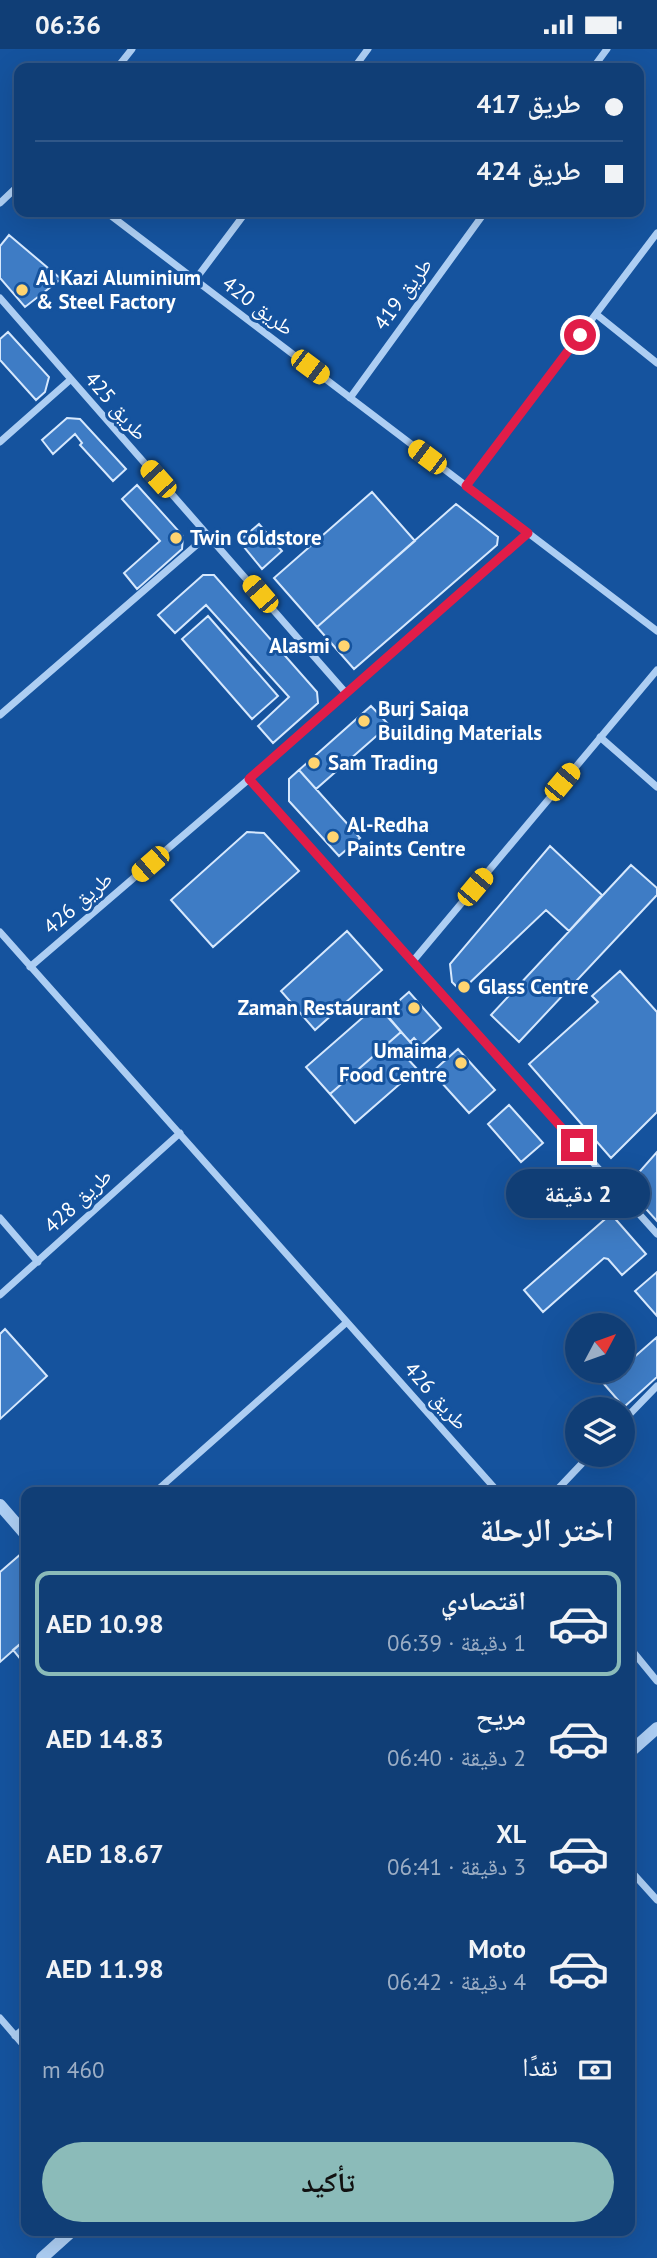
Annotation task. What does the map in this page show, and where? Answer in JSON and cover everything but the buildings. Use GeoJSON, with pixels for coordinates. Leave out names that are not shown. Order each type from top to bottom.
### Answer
{"type":"FeatureCollection","features":[{"type":"Feature","properties":{"kind":"street"},"geometry":{"type":"LineString","coordinates":[[121,63],[132,49]]}},
{"type":"Feature","properties":{"kind":"street"},"geometry":{"type":"LineString","coordinates":[[0,203],[14,190]]}},
{"type":"Feature","properties":{"kind":"street","name":"طريق 420"},"geometry":{"type":"LineString","coordinates":[[113,217],[657,631]]}},
{"type":"Feature","properties":{"kind":"street"},"geometry":{"type":"LineString","coordinates":[[195,280],[242,217]]}},
{"type":"Feature","properties":{"kind":"street","name":"طريق 419"},"geometry":{"type":"LineString","coordinates":[[349,398],[481,217]]}},
{"type":"Feature","properties":{"kind":"street"},"geometry":{"type":"LineString","coordinates":[[466,486],[657,233]]}},
{"type":"Feature","properties":{"kind":"street","name":"طريق 425"},"geometry":{"type":"LineString","coordinates":[[0,298],[69,380],[346,693]]}},
{"type":"Feature","properties":{"kind":"street"},"geometry":{"type":"LineString","coordinates":[[596,314],[657,363]]}},
{"type":"Feature","properties":{"kind":"street"},"geometry":{"type":"LineString","coordinates":[[0,442],[69,380]]}},
{"type":"Feature","properties":{"kind":"street","name":"طريق 426"},"geometry":{"type":"LineString","coordinates":[[30,967],[249,779],[528,533]]}},
{"type":"Feature","properties":{"kind":"street"},"geometry":{"type":"LineString","coordinates":[[0,715],[208,535]]}},
{"type":"Feature","properties":{"kind":"street"},"geometry":{"type":"LineString","coordinates":[[413,961],[657,670]]}},
{"type":"Feature","properties":{"kind":"street"},"geometry":{"type":"LineString","coordinates":[[600,737],[657,787]]}},
{"type":"Feature","properties":{"kind":"street"},"geometry":{"type":"LineString","coordinates":[[249,779],[657,1234]]}},
{"type":"Feature","properties":{"kind":"street","name":"طريق 426"},"geometry":{"type":"LineString","coordinates":[[0,932],[494,1487]]}},
{"type":"Feature","properties":{"kind":"street","name":"طريق 428"},"geometry":{"type":"LineString","coordinates":[[0,1295],[180,1133]]}},
{"type":"Feature","properties":{"kind":"street"},"geometry":{"type":"LineString","coordinates":[[0,1218],[38,1262]]}},
{"type":"Feature","properties":{"kind":"street"},"geometry":{"type":"LineString","coordinates":[[161,1487],[347,1322]]}},
{"type":"Feature","properties":{"kind":"street"},"geometry":{"type":"LineString","coordinates":[[635,1408],[657,1385]]}},
{"type":"Feature","properties":{"kind":"street"},"geometry":{"type":"LineString","coordinates":[[560,1487],[579,1467]]}},
{"type":"Feature","properties":{"kind":"street"},"geometry":{"type":"LineString","coordinates":[[0,1505],[21,1529]]}},
{"type":"Feature","properties":{"kind":"street"},"geometry":{"type":"LineString","coordinates":[[635,1655],[657,1681]]}},
{"type":"Feature","properties":{"kind":"street"},"geometry":{"type":"LineString","coordinates":[[635,1748],[657,1728]]}},
{"type":"Feature","properties":{"kind":"street"},"geometry":{"type":"LineString","coordinates":[[635,1876],[657,1900]]}},
{"type":"Feature","properties":{"kind":"street"},"geometry":{"type":"LineString","coordinates":[[0,2018],[21,2043]]}},
{"type":"Feature","properties":{"kind":"street"},"geometry":{"type":"LineString","coordinates":[[15,2036],[21,2031]]}},
{"type":"Feature","properties":{"kind":"street"},"geometry":{"type":"LineString","coordinates":[[42,2258],[66,2236]]}},
{"type":"Feature","properties":{"kind":"place","name":"Al Kazi Aluminium & Steel Factory"},"geometry":{"type":"Point","coordinates":[22,290]}},
{"type":"Feature","properties":{"kind":"place","name":"Twin Coldstore"},"geometry":{"type":"Point","coordinates":[176,538]}},
{"type":"Feature","properties":{"kind":"place","name":"Alasmi"},"geometry":{"type":"Point","coordinates":[344,646]}},
{"type":"Feature","properties":{"kind":"place","name":"Burj Saiqa Building Materials"},"geometry":{"type":"Point","coordinates":[364,721]}},
{"type":"Feature","properties":{"kind":"place","name":"Sam Trading"},"geometry":{"type":"Point","coordinates":[314,763]}},
{"type":"Feature","properties":{"kind":"place","name":"Al-Redha Paints Centre"},"geometry":{"type":"Point","coordinates":[333,837]}},
{"type":"Feature","properties":{"kind":"place","name":"Glass Centre"},"geometry":{"type":"Point","coordinates":[464,987]}},
{"type":"Feature","properties":{"kind":"place","name":"Zaman Restaurant"},"geometry":{"type":"Point","coordinates":[414,1008]}},
{"type":"Feature","properties":{"kind":"place","name":"Umaima Food Centre"},"geometry":{"type":"Point","coordinates":[461,1063]}},
{"type":"Feature","properties":{"kind":"route"},"geometry":{"type":"LineString","coordinates":[[577,1145],[249,779],[528,533],[466,486],[580,335]]}}]}
